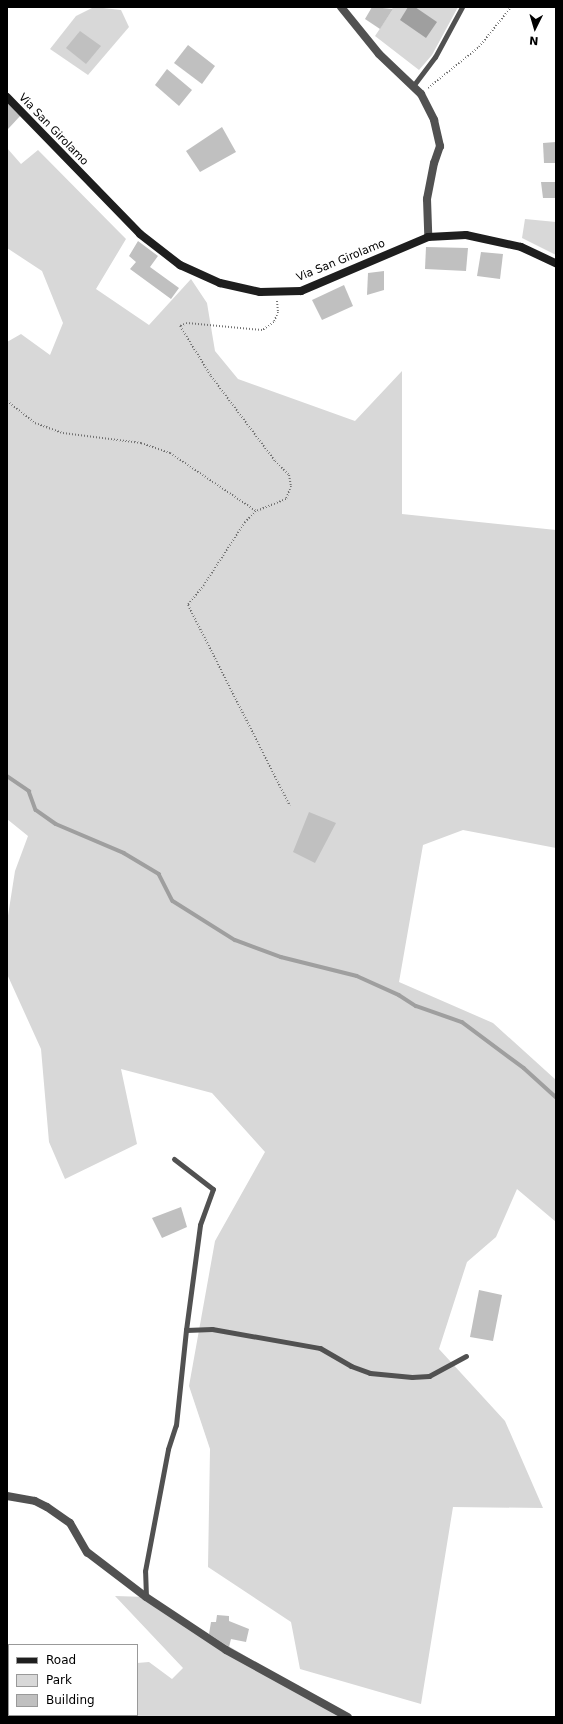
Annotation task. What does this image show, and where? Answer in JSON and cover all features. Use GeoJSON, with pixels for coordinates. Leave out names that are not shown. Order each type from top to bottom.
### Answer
{"type":"FeatureCollection","features":[{"type":"Feature","properties":{"kind":"street"},"geometry":{"type":"LineString","coordinates":[[341,7],[379,54],[421,94],[434,120],[440,146],[434,163],[428,199],[428,237]]}},
{"type":"Feature","properties":{"kind":"street","name":"Via San Girolamo"},"geometry":{"type":"LineString","coordinates":[[7,98],[140,234],[180,265],[220,283],[260,292],[300,291],[428,237],[466,235],[521,247],[556,263]]}},
{"type":"Feature","properties":{"kind":"street"},"geometry":{"type":"LineString","coordinates":[[7,1496],[35,1501],[70,1523],[86,1552],[146,1597],[226,1650],[348,1717]]}},
{"type":"Feature","properties":{"kind":"lane"},"geometry":{"type":"LineString","coordinates":[[413,86],[435,57],[462,7]]}},
{"type":"Feature","properties":{"kind":"lane"},"geometry":{"type":"LineString","coordinates":[[146,1597],[145,1571],[168,1449],[176,1424],[186,1330],[200,1225],[213,1189],[174,1159]]}},
{"type":"Feature","properties":{"kind":"lane"},"geometry":{"type":"LineString","coordinates":[[186,1330],[212,1329],[320,1348],[351,1366],[370,1373],[412,1377],[429,1376],[466,1356]]}},
{"type":"Feature","properties":{"kind":"path"},"geometry":{"type":"LineString","coordinates":[[421,94],[479,48],[511,7]]}},
{"type":"Feature","properties":{"kind":"path"},"geometry":{"type":"LineString","coordinates":[[276,292],[278,312],[274,322],[262,330],[187,323],[180,326],[212,376],[275,461],[289,475],[292,486],[286,499],[256,511],[245,522],[204,585],[188,605],[290,806]]}},
{"type":"Feature","properties":{"kind":"path"},"geometry":{"type":"LineString","coordinates":[[7,401],[35,423],[63,434],[141,443],[170,453],[256,511]]}},
{"type":"Feature","properties":{"kind":"green space"},"geometry":{"type":"Polygon","coordinates":[[[94,7],[121,10],[129,27],[88,75],[50,49],[76,16],[94,7]]]}},
{"type":"Feature","properties":{"kind":"green space"},"geometry":{"type":"Polygon","coordinates":[[[390,7],[458,7],[432,55],[419,70],[375,36],[393,9],[390,7]]]}},
{"type":"Feature","properties":{"kind":"green space"},"geometry":{"type":"Polygon","coordinates":[[[7,148],[21,164],[38,150],[126,239],[96,289],[149,325],[191,279],[207,303],[215,351],[238,379],[355,421],[402,371],[402,514],[556,530],[556,848],[463,830],[423,845],[399,982],[493,1023],[556,1080],[556,1222],[517,1189],[496,1237],[467,1262],[439,1349],[505,1421],[543,1508],[453,1507],[421,1704],[300,1669],[291,1622],[208,1567],[210,1449],[189,1386],[215,1241],[265,1152],[212,1093],[121,1069],[137,1144],[65,1179],[49,1142],[41,1049],[7,974],[7,922],[15,871],[28,836],[7,819],[7,342],[21,334],[50,355],[63,323],[42,271],[7,248],[7,148]]]}},
{"type":"Feature","properties":{"kind":"green space"},"geometry":{"type":"Polygon","coordinates":[[[525,219],[556,222],[556,255],[522,238],[525,219]]]}},
{"type":"Feature","properties":{"kind":"green space"},"geometry":{"type":"Polygon","coordinates":[[[115,1596],[146,1597],[348,1717],[111,1717],[138,1716],[138,1663],[149,1662],[172,1679],[183,1668],[115,1596]]]}},
{"type":"Feature","properties":{"kind":"shaded area"},"geometry":{"type":"Polygon","coordinates":[[[408,7],[415,7],[437,22],[426,38],[400,20],[408,7]]]}},
{"type":"Feature","properties":{"kind":"building"},"geometry":{"type":"Polygon","coordinates":[[[372,7],[393,9],[380,29],[365,19],[372,7]]]}},
{"type":"Feature","properties":{"kind":"building"},"geometry":{"type":"Polygon","coordinates":[[[80,31],[101,46],[86,64],[66,48],[80,31]]]}},
{"type":"Feature","properties":{"kind":"building"},"geometry":{"type":"Polygon","coordinates":[[[188,45],[215,66],[202,84],[174,63],[188,45]]]}},
{"type":"Feature","properties":{"kind":"building"},"geometry":{"type":"Polygon","coordinates":[[[167,69],[192,90],[179,106],[155,85],[167,69]]]}},
{"type":"Feature","properties":{"kind":"building"},"geometry":{"type":"Polygon","coordinates":[[[7,101],[22,114],[8,129],[7,128],[7,101]]]}},
{"type":"Feature","properties":{"kind":"building"},"geometry":{"type":"Polygon","coordinates":[[[222,127],[236,152],[200,172],[186,151],[222,127]]]}},
{"type":"Feature","properties":{"kind":"building"},"geometry":{"type":"Polygon","coordinates":[[[556,142],[556,163],[544,163],[543,143],[556,142]]]}},
{"type":"Feature","properties":{"kind":"building"},"geometry":{"type":"Polygon","coordinates":[[[541,182],[556,182],[556,198],[543,198],[541,182]]]}},
{"type":"Feature","properties":{"kind":"building"},"geometry":{"type":"Polygon","coordinates":[[[138,241],[158,256],[150,267],[179,288],[171,299],[130,269],[136,262],[129,256],[138,241]]]}},
{"type":"Feature","properties":{"kind":"building"},"geometry":{"type":"Polygon","coordinates":[[[426,247],[468,248],[466,271],[425,269],[426,247]]]}},
{"type":"Feature","properties":{"kind":"building"},"geometry":{"type":"Polygon","coordinates":[[[481,252],[503,254],[500,279],[477,276],[481,252]]]}},
{"type":"Feature","properties":{"kind":"building"},"geometry":{"type":"Polygon","coordinates":[[[384,271],[384,290],[367,295],[368,273],[384,271]]]}},
{"type":"Feature","properties":{"kind":"building"},"geometry":{"type":"Polygon","coordinates":[[[344,285],[353,306],[322,320],[312,300],[344,285]]]}},
{"type":"Feature","properties":{"kind":"building"},"geometry":{"type":"Polygon","coordinates":[[[309,812],[336,823],[315,863],[293,852],[309,812]]]}},
{"type":"Feature","properties":{"kind":"building"},"geometry":{"type":"Polygon","coordinates":[[[181,1207],[187,1227],[162,1238],[152,1218],[181,1207]]]}},
{"type":"Feature","properties":{"kind":"building"},"geometry":{"type":"Polygon","coordinates":[[[479,1290],[502,1295],[493,1341],[470,1337],[479,1290]]]}},
{"type":"Feature","properties":{"kind":"building"},"geometry":{"type":"Polygon","coordinates":[[[217,1615],[229,1616],[229,1621],[249,1629],[246,1642],[231,1639],[229,1647],[209,1634],[211,1622],[216,1622],[217,1615]]]}},
{"type":"Feature","properties":{"kind":"waterway"},"geometry":{"type":"LineString","coordinates":[[7,776],[29,791],[36,810],[56,824],[124,853],[159,874],[173,901],[235,940],[281,957],[357,976],[399,995],[416,1006],[462,1022],[524,1068],[556,1097]]}}]}
